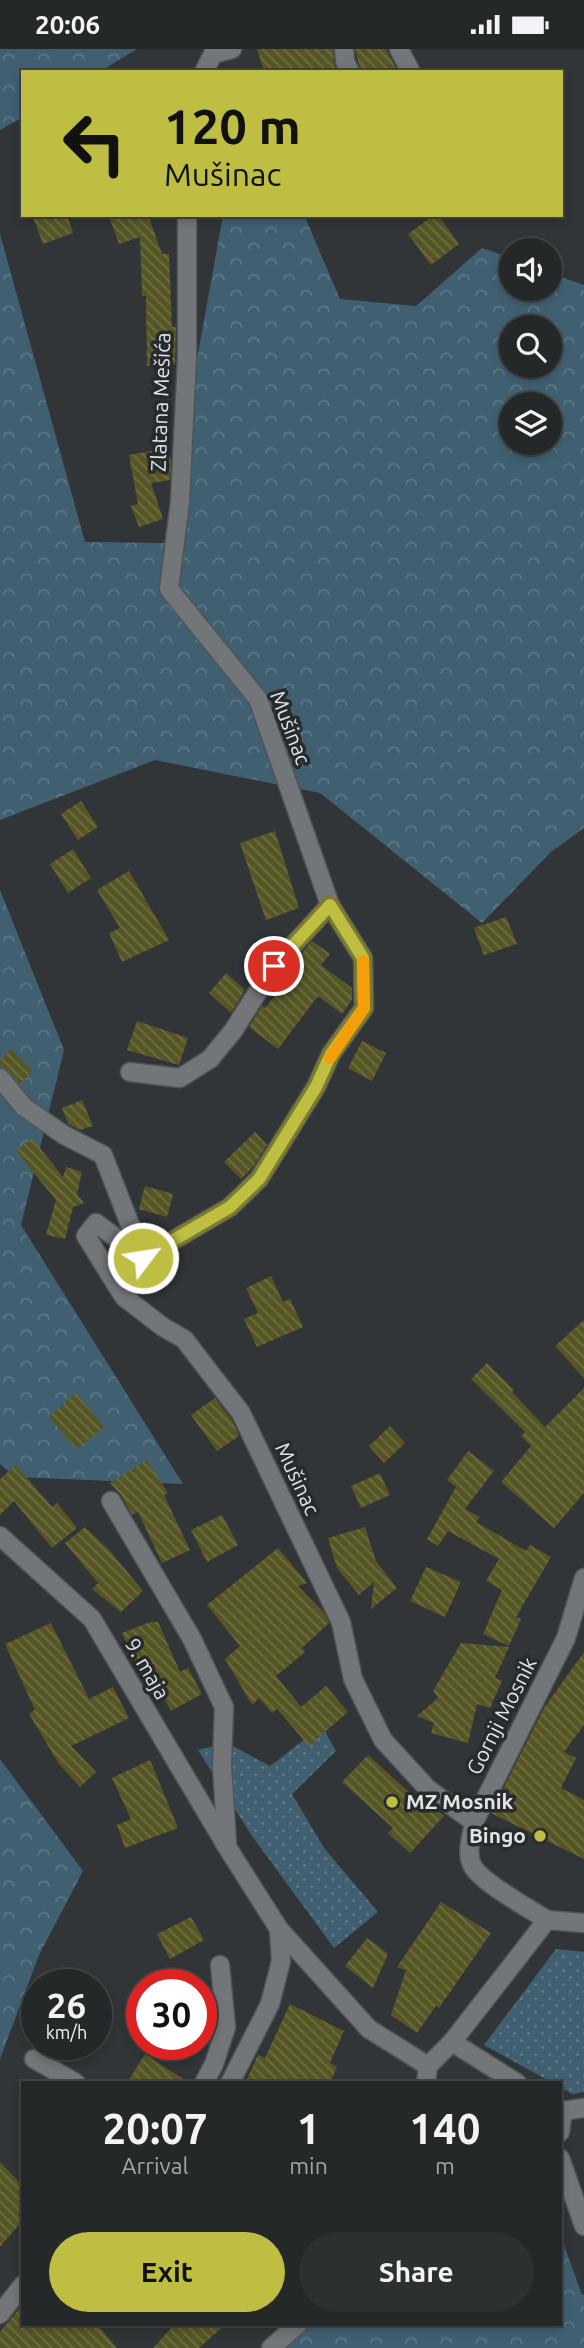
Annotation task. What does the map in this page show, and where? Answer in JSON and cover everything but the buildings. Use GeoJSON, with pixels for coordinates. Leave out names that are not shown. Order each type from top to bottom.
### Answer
{"type":"FeatureCollection","features":[{"type":"Feature","properties":{"kind":"street"},"geometry":{"type":"LineString","coordinates":[[205,70],[214,54],[232,49]]}},
{"type":"Feature","properties":{"kind":"street"},"geometry":{"type":"LineString","coordinates":[[344,49],[349,70]]}},
{"type":"Feature","properties":{"kind":"street"},"geometry":{"type":"LineString","coordinates":[[399,49],[410,70]]}},
{"type":"Feature","properties":{"kind":"street","name":"Zlatana Mešića"},"geometry":{"type":"LineString","coordinates":[[169,589],[180,502],[187,358],[187,217]]}},
{"type":"Feature","properties":{"kind":"street","name":"Mušinac"},"geometry":{"type":"LineString","coordinates":[[169,589],[258,699],[330,905],[363,958],[364,1008],[331,1054],[316,1087],[259,1179],[230,1207],[143,1258],[96,1223],[86,1236],[124,1297],[163,1327],[184,1339],[241,1413],[341,1622],[353,1679],[383,1740],[428,1789],[474,1822]]}},
{"type":"Feature","properties":{"kind":"street"},"geometry":{"type":"LineString","coordinates":[[130,1072],[180,1078],[210,1059],[233,1031],[274,966],[330,905]]}},
{"type":"Feature","properties":{"kind":"street"},"geometry":{"type":"LineString","coordinates":[[0,1078],[24,1107],[64,1135],[103,1155],[143,1258]]}},
{"type":"Feature","properties":{"kind":"street","name":"9. maja"},"geometry":{"type":"LineString","coordinates":[[111,1501],[192,1639],[224,1707],[222,1766],[228,1847]]}},
{"type":"Feature","properties":{"kind":"street","name":"9. maja"},"geometry":{"type":"LineString","coordinates":[[0,1536],[92,1619],[279,1929],[369,2029],[427,2074]]}},
{"type":"Feature","properties":{"kind":"street","name":"Gornji Mosnik"},"geometry":{"type":"LineString","coordinates":[[547,1920],[485,1879],[472,1865],[470,1846],[474,1822],[566,1638],[584,1579]]}},
{"type":"Feature","properties":{"kind":"street"},"geometry":{"type":"LineString","coordinates":[[427,2074],[547,1920],[584,1923]]}},
{"type":"Feature","properties":{"kind":"street"},"geometry":{"type":"LineString","coordinates":[[231,2081],[270,2004],[281,1961],[279,1929]]}},
{"type":"Feature","properties":{"kind":"street"},"geometry":{"type":"LineString","coordinates":[[205,2081],[214,2064],[226,2027],[220,1965]]}},
{"type":"Feature","properties":{"kind":"street"},"geometry":{"type":"LineString","coordinates":[[452,2042],[514,2081]]}},
{"type":"Feature","properties":{"kind":"street"},"geometry":{"type":"LineString","coordinates":[[36,2060],[72,2081]]}},
{"type":"Feature","properties":{"kind":"street"},"geometry":{"type":"LineString","coordinates":[[562,2110],[584,2108]]}},
{"type":"Feature","properties":{"kind":"street"},"geometry":{"type":"LineString","coordinates":[[562,2164],[584,2226]]}},
{"type":"Feature","properties":{"kind":"street"},"geometry":{"type":"LineString","coordinates":[[0,2314],[21,2288]]}},
{"type":"Feature","properties":{"kind":"street"},"geometry":{"type":"LineString","coordinates":[[271,2348],[296,2326]]}},
{"type":"Feature","properties":{"kind":"green space"},"geometry":{"type":"Polygon","coordinates":[[[0,49],[137,49],[102,70],[21,70],[21,118],[0,130],[0,49]]]}},
{"type":"Feature","properties":{"kind":"green space"},"geometry":{"type":"Polygon","coordinates":[[[223,217],[305,217],[340,299],[416,306],[482,248],[499,254],[499,301],[562,301],[562,277],[584,285],[584,828],[551,852],[482,923],[320,793],[155,760],[0,820],[0,234],[85,542],[164,543],[223,217]]]}},
{"type":"Feature","properties":{"kind":"green space"},"geometry":{"type":"Polygon","coordinates":[[[0,890],[64,1050],[21,1225],[183,1484],[15,1477],[0,1464],[0,890]]]}},
{"type":"Feature","properties":{"kind":"green space"},"geometry":{"type":"Polygon","coordinates":[[[322,1726],[336,1751],[292,1794],[324,1848],[378,1912],[334,1948],[252,1836],[198,1750],[227,1743],[270,1766],[322,1726]]]}},
{"type":"Feature","properties":{"kind":"green space"},"geometry":{"type":"Polygon","coordinates":[[[0,1759],[83,1871],[34,1969],[21,1969],[21,2003],[0,2059],[0,1759]]]}},
{"type":"Feature","properties":{"kind":"green space"},"geometry":{"type":"Polygon","coordinates":[[[556,1949],[584,1952],[584,2092],[572,2094],[562,2088],[562,2081],[549,2081],[484,2045],[556,1949]]]}},
{"type":"Feature","properties":{"kind":"green space"},"geometry":{"type":"Polygon","coordinates":[[[562,2240],[584,2295],[584,2348],[283,2348],[304,2326],[562,2326],[562,2240]]]}},
{"type":"Feature","properties":{"kind":"slow traffic"},"geometry":{"type":"LineString","coordinates":[[330,1058],[364,1008],[363,961]]}},
{"type":"Feature","properties":{"kind":"place","name":"MZ Mosnik"},"geometry":{"type":"Point","coordinates":[392,1802]}},
{"type":"Feature","properties":{"kind":"place","name":"Bingo"},"geometry":{"type":"Point","coordinates":[540,1836]}},
{"type":"Feature","properties":{"kind":"route"},"geometry":{"type":"LineString","coordinates":[[143,1258],[230,1207],[259,1179],[316,1087],[331,1054],[364,1008],[363,958],[330,905],[274,966]]}}]}
